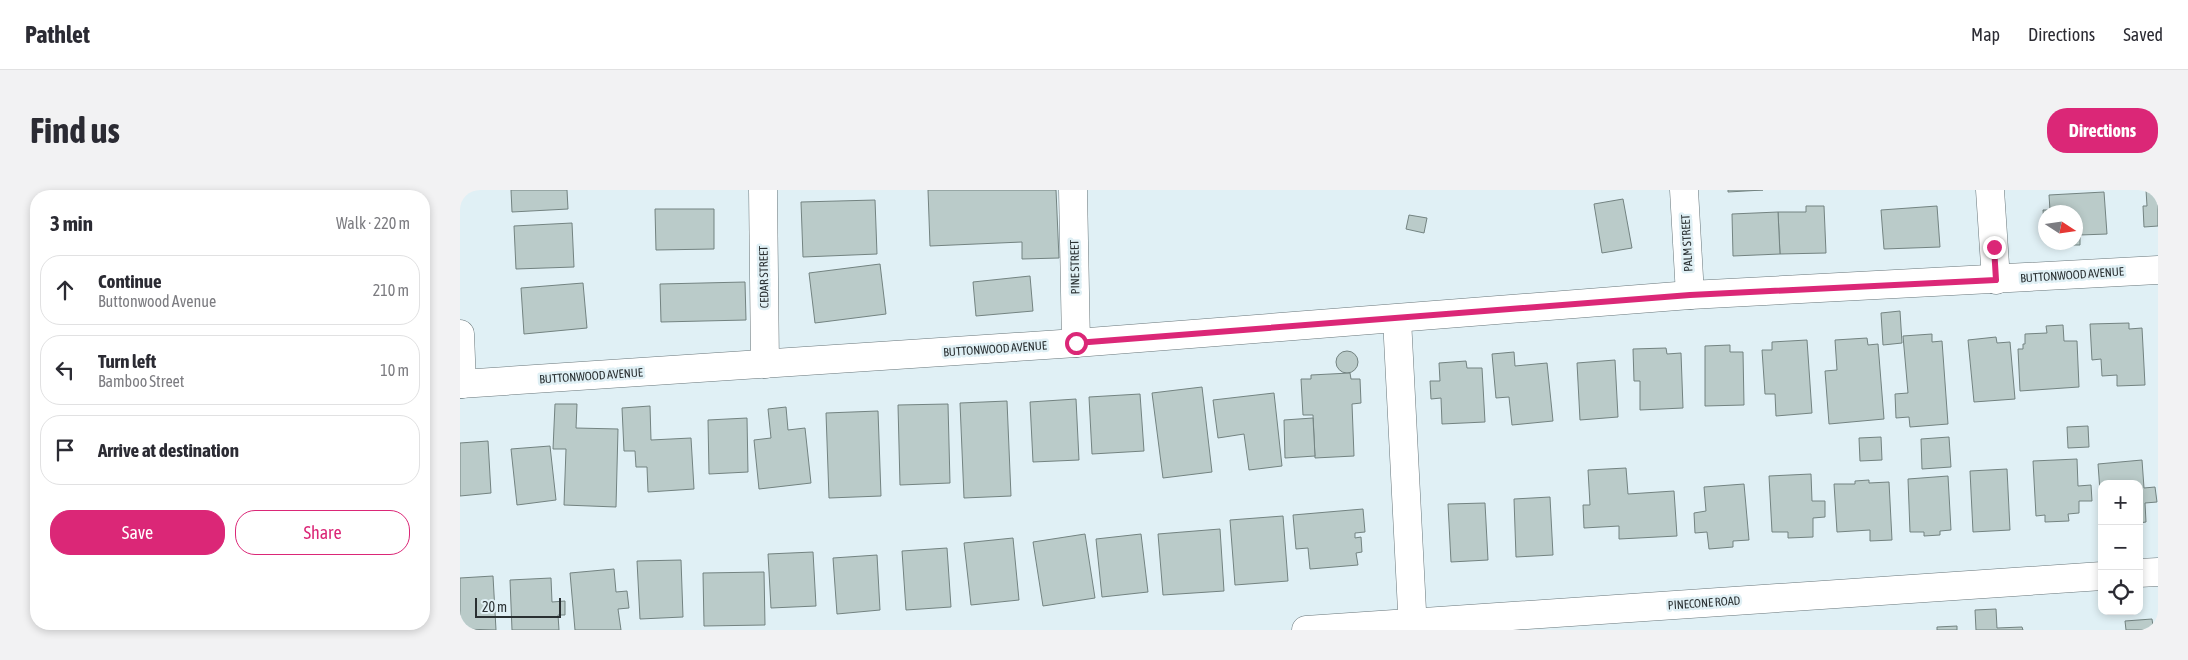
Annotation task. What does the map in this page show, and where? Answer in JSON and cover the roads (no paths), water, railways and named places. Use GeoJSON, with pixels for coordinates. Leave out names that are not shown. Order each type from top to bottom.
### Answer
{"type":"FeatureCollection","features":[{"type":"Feature","properties":{"kind":"street","name":"CEDAR STREET"},"geometry":{"type":"LineString","coordinates":[[763,190],[766,364]]}},
{"type":"Feature","properties":{"kind":"street","name":"PINE STREET"},"geometry":{"type":"LineString","coordinates":[[1073,190],[1076,343]]}},
{"type":"Feature","properties":{"kind":"street","name":"PALM STREET"},"geometry":{"type":"LineString","coordinates":[[1684,190],[1690,295]]}},
{"type":"Feature","properties":{"kind":"street"},"geometry":{"type":"LineString","coordinates":[[1990,190],[1996,280]]}},
{"type":"Feature","properties":{"kind":"street","name":"BUTTONWOOD AVENUE"},"geometry":{"type":"LineString","coordinates":[[461,384],[1076,343],[1690,295],[2158,270]]}},
{"type":"Feature","properties":{"kind":"street"},"geometry":{"type":"LineString","coordinates":[[1397,319],[1413,626]]}},
{"type":"Feature","properties":{"kind":"street"},"geometry":{"type":"LineString","coordinates":[[460,334],[461,384]]}},
{"type":"Feature","properties":{"kind":"street"},"geometry":{"type":"LineString","coordinates":[[2143,573],[2158,572]]}},
{"type":"Feature","properties":{"kind":"street","name":"PINECONE ROAD"},"geometry":{"type":"LineString","coordinates":[[1306,630],[1413,626],[2098,576]]}}]}
